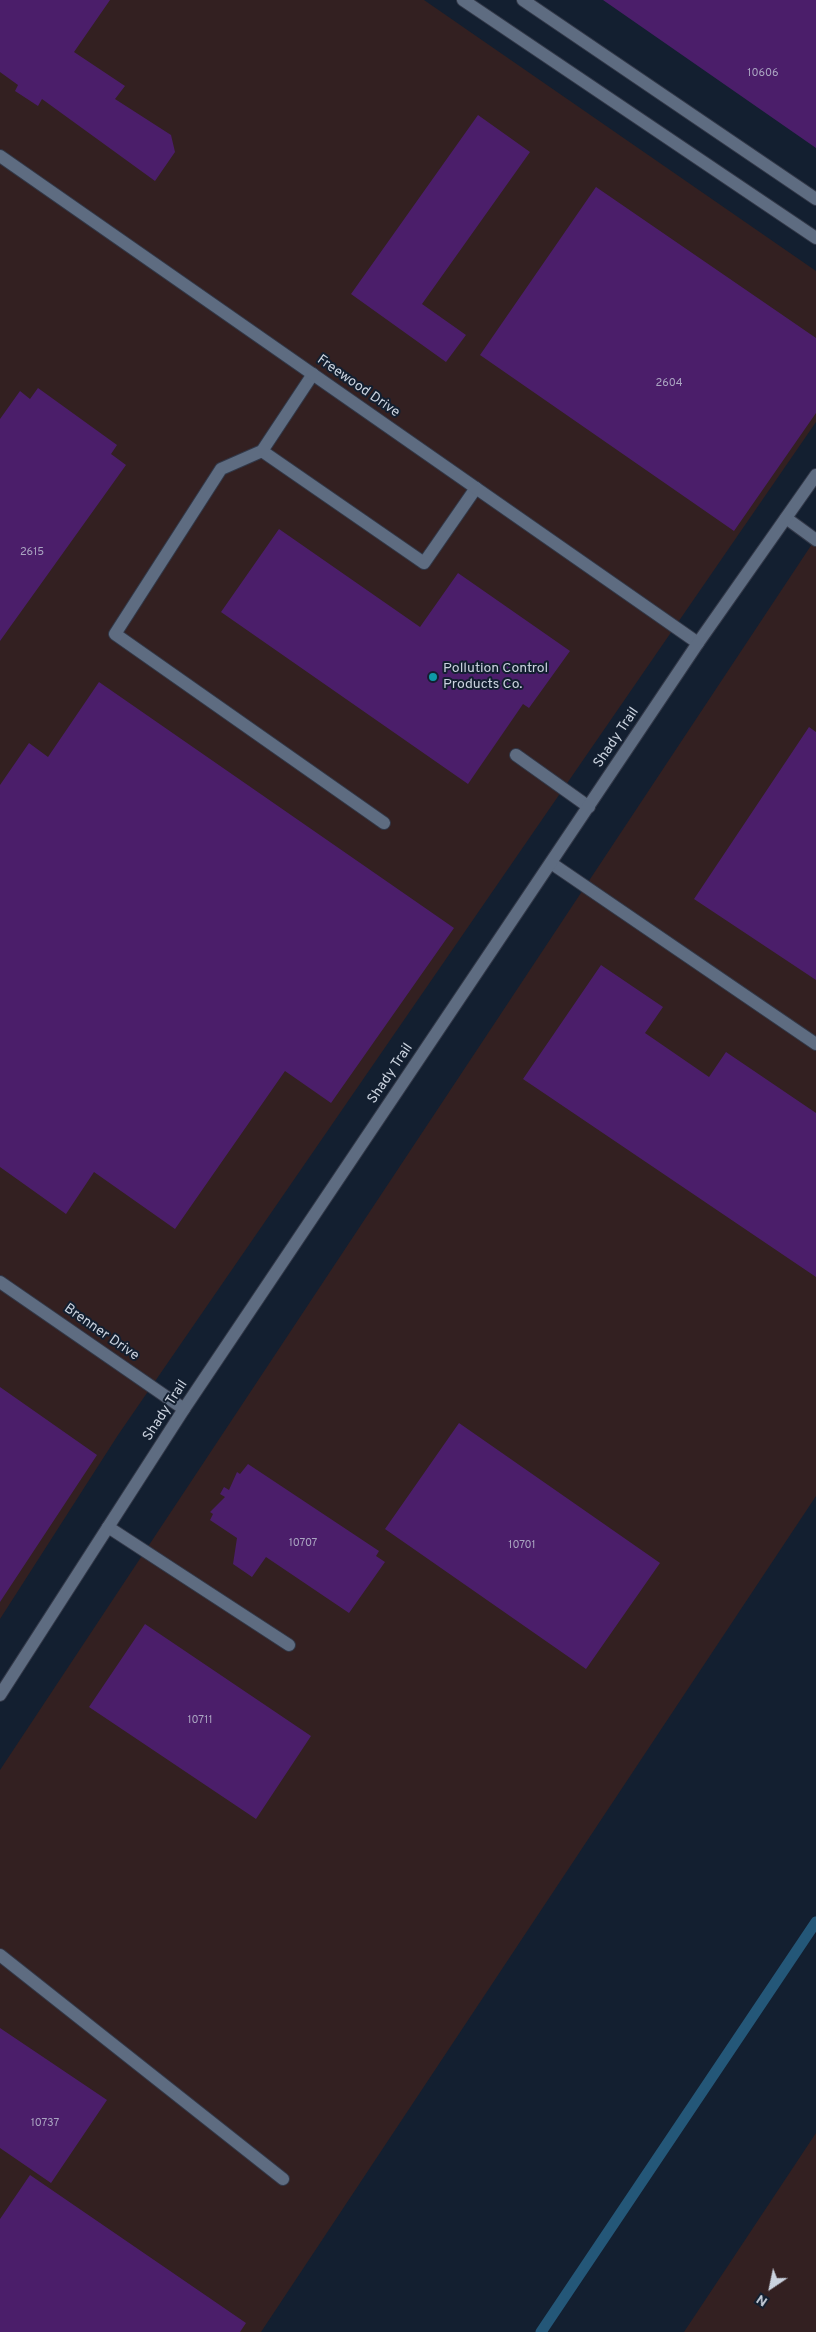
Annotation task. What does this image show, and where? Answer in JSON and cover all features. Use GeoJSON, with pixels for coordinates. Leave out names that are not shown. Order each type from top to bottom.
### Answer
{"type":"FeatureCollection","features":[{"type":"Feature","properties":{"kind":"street"},"geometry":{"type":"LineString","coordinates":[[463,0],[816,238]]}},
{"type":"Feature","properties":{"kind":"street"},"geometry":{"type":"LineString","coordinates":[[524,0],[816,199]]}},
{"type":"Feature","properties":{"kind":"street","name":"Freewood Drive"},"geometry":{"type":"LineString","coordinates":[[0,156],[698,643]]}},
{"type":"Feature","properties":{"kind":"street"},"geometry":{"type":"LineString","coordinates":[[313,374],[262,451],[221,469],[115,634],[384,823]]}},
{"type":"Feature","properties":{"kind":"street"},"geometry":{"type":"LineString","coordinates":[[262,451],[424,563],[476,488]]}},
{"type":"Feature","properties":{"kind":"street","name":"Shady Trail"},"geometry":{"type":"LineString","coordinates":[[0,1695],[184,1409],[698,643],[816,475]]}},
{"type":"Feature","properties":{"kind":"street"},"geometry":{"type":"LineString","coordinates":[[786,518],[816,540]]}},
{"type":"Feature","properties":{"kind":"street"},"geometry":{"type":"LineString","coordinates":[[516,755],[589,807]]}},
{"type":"Feature","properties":{"kind":"street"},"geometry":{"type":"LineString","coordinates":[[551,863],[816,1044]]}},
{"type":"Feature","properties":{"kind":"street","name":"Brenner Drive"},"geometry":{"type":"LineString","coordinates":[[0,1282],[184,1409]]}},
{"type":"Feature","properties":{"kind":"street"},"geometry":{"type":"LineString","coordinates":[[108,1528],[289,1645]]}},
{"type":"Feature","properties":{"kind":"street"},"geometry":{"type":"LineString","coordinates":[[0,1955],[283,2179]]}},
{"type":"Feature","properties":{"kind":"shaded area"},"geometry":{"type":"Polygon","coordinates":[[[0,0],[424,0],[816,271],[816,422],[118,1435],[0,1619],[0,0]]]}},
{"type":"Feature","properties":{"kind":"shaded area"},"geometry":{"type":"Polygon","coordinates":[[[816,538],[816,1496],[261,2332],[0,2332],[0,1770],[816,538]]]}},
{"type":"Feature","properties":{"kind":"shaded area"},"geometry":{"type":"Polygon","coordinates":[[[816,2133],[816,2332],[684,2332],[816,2133]]]}},
{"type":"Feature","properties":{"kind":"building"},"geometry":{"type":"Polygon","coordinates":[[[0,0],[110,0],[74,52],[125,86],[115,99],[171,135],[175,152],[155,181],[42,99],[38,106],[15,91],[18,85],[0,72],[0,0]]]}},
{"type":"Feature","properties":{"kind":"building"},"geometry":{"type":"Polygon","coordinates":[[[603,0],[816,0],[816,148],[603,0]]]}},
{"type":"Feature","properties":{"kind":"building"},"geometry":{"type":"Polygon","coordinates":[[[478,115],[530,152],[422,304],[466,335],[446,362],[351,294],[478,115]]]}},
{"type":"Feature","properties":{"kind":"building"},"geometry":{"type":"Polygon","coordinates":[[[596,187],[816,338],[816,413],[734,531],[480,355],[596,187]]]}},
{"type":"Feature","properties":{"kind":"building"},"geometry":{"type":"Polygon","coordinates":[[[38,388],[117,445],[111,454],[126,465],[0,641],[0,419],[20,391],[30,399],[38,388]]]}},
{"type":"Feature","properties":{"kind":"building","name":"Pollution Control Products Co."},"geometry":{"type":"Polygon","coordinates":[[[279,529],[420,627],[458,573],[570,651],[529,708],[523,704],[468,784],[221,612],[279,529]]]}},
{"type":"Feature","properties":{"kind":"building"},"geometry":{"type":"Polygon","coordinates":[[[99,682],[454,928],[331,1103],[285,1071],[175,1229],[94,1172],[66,1214],[0,1167],[0,785],[29,743],[48,757],[99,682]]]}},
{"type":"Feature","properties":{"kind":"building"},"geometry":{"type":"Polygon","coordinates":[[[809,727],[816,732],[816,980],[694,899],[809,727]]]}},
{"type":"Feature","properties":{"kind":"building"},"geometry":{"type":"Polygon","coordinates":[[[601,965],[663,1007],[645,1033],[709,1077],[726,1052],[816,1113],[816,1277],[523,1079],[601,965]]]}},
{"type":"Feature","properties":{"kind":"building"},"geometry":{"type":"Polygon","coordinates":[[[0,1387],[97,1455],[0,1602],[0,1387]]]}},
{"type":"Feature","properties":{"kind":"building"},"geometry":{"type":"Polygon","coordinates":[[[459,1423],[660,1563],[586,1669],[385,1529],[459,1423]]]}},
{"type":"Feature","properties":{"kind":"building"},"geometry":{"type":"Polygon","coordinates":[[[248,1464],[379,1551],[376,1556],[385,1562],[349,1613],[266,1557],[252,1577],[233,1564],[237,1538],[210,1520],[213,1514],[210,1512],[225,1497],[220,1494],[224,1487],[229,1490],[237,1472],[240,1474],[248,1464]]]}},
{"type":"Feature","properties":{"kind":"building"},"geometry":{"type":"Polygon","coordinates":[[[145,1624],[311,1736],[256,1819],[89,1707],[145,1624]]]}},
{"type":"Feature","properties":{"kind":"building"},"geometry":{"type":"Polygon","coordinates":[[[0,2028],[107,2100],[51,2183],[0,2148],[0,2028]]]}},
{"type":"Feature","properties":{"kind":"building"},"geometry":{"type":"Polygon","coordinates":[[[30,2175],[246,2323],[240,2332],[0,2332],[0,2219],[30,2175]]]}},
{"type":"Feature","properties":{"kind":"waterway"},"geometry":{"type":"LineString","coordinates":[[541,2332],[816,1922]]}},
{"type":"Feature","properties":{"kind":"place","name":"Pollution Control Products Co."},"geometry":{"type":"Point","coordinates":[433,677]}}]}
